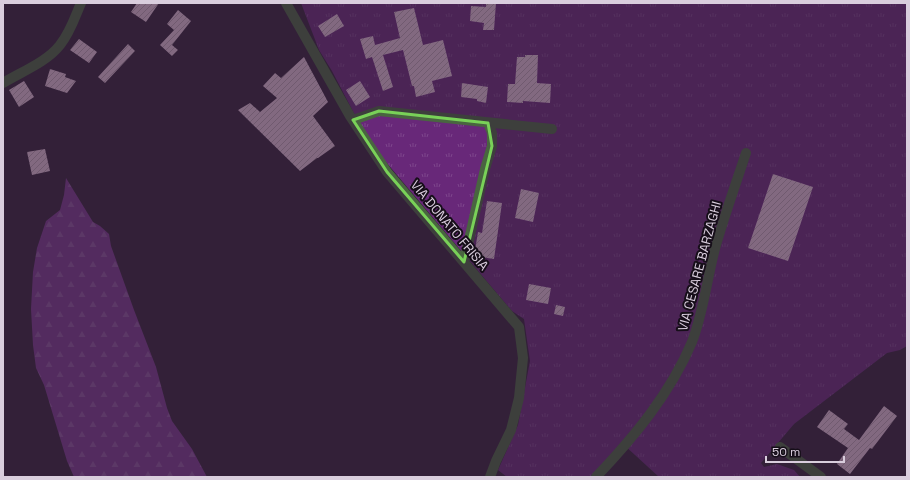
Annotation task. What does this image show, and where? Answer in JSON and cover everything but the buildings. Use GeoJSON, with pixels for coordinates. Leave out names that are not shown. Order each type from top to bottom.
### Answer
{"type":"FeatureCollection","features":[{"type":"Feature","properties":{"kind":"street"},"geometry":{"type":"LineString","coordinates":[[3,83],[45,58],[60,45],[70,28],[81,3]]}},
{"type":"Feature","properties":{"kind":"street","name":"VIA DONATO FRISIA"},"geometry":{"type":"LineString","coordinates":[[286,3],[353,120],[387,172],[519,327],[523,358],[519,398],[511,430],[490,477]]}},
{"type":"Feature","properties":{"kind":"street"},"geometry":{"type":"LineString","coordinates":[[353,120],[379,111],[552,130]]}},
{"type":"Feature","properties":{"kind":"street"},"geometry":{"type":"LineString","coordinates":[[464,262],[485,169],[492,146],[492,133],[488,123]]}},
{"type":"Feature","properties":{"kind":"street","name":"VIA CESARE BARZAGHI"},"geometry":{"type":"LineString","coordinates":[[596,477],[642,425],[671,384],[685,357],[703,308],[716,246],[730,198],[746,153]]}},
{"type":"Feature","properties":{"kind":"street"},"geometry":{"type":"LineString","coordinates":[[780,448],[821,477]]}},
{"type":"Feature","properties":{"kind":"highlighted area"},"geometry":{"type":"Polygon","coordinates":[[[379,111],[488,123],[492,146],[464,262],[387,172],[353,120],[379,111]]]}},
{"type":"Feature","properties":{"kind":"green space"},"geometry":{"type":"Polygon","coordinates":[[[301,3],[907,3],[907,346],[900,350],[887,353],[794,424],[761,463],[764,467],[777,464],[794,470],[800,477],[659,477],[623,444],[591,477],[507,477],[498,470],[518,425],[530,361],[524,319],[512,311],[369,142],[332,71],[319,50],[301,3]]]}},
{"type":"Feature","properties":{"kind":"green space"},"geometry":{"type":"Polygon","coordinates":[[[66,178],[93,222],[109,234],[111,246],[156,367],[172,421],[192,449],[207,477],[74,477],[67,461],[44,385],[36,368],[31,309],[33,272],[37,248],[46,221],[60,210],[66,178]]]}}]}
